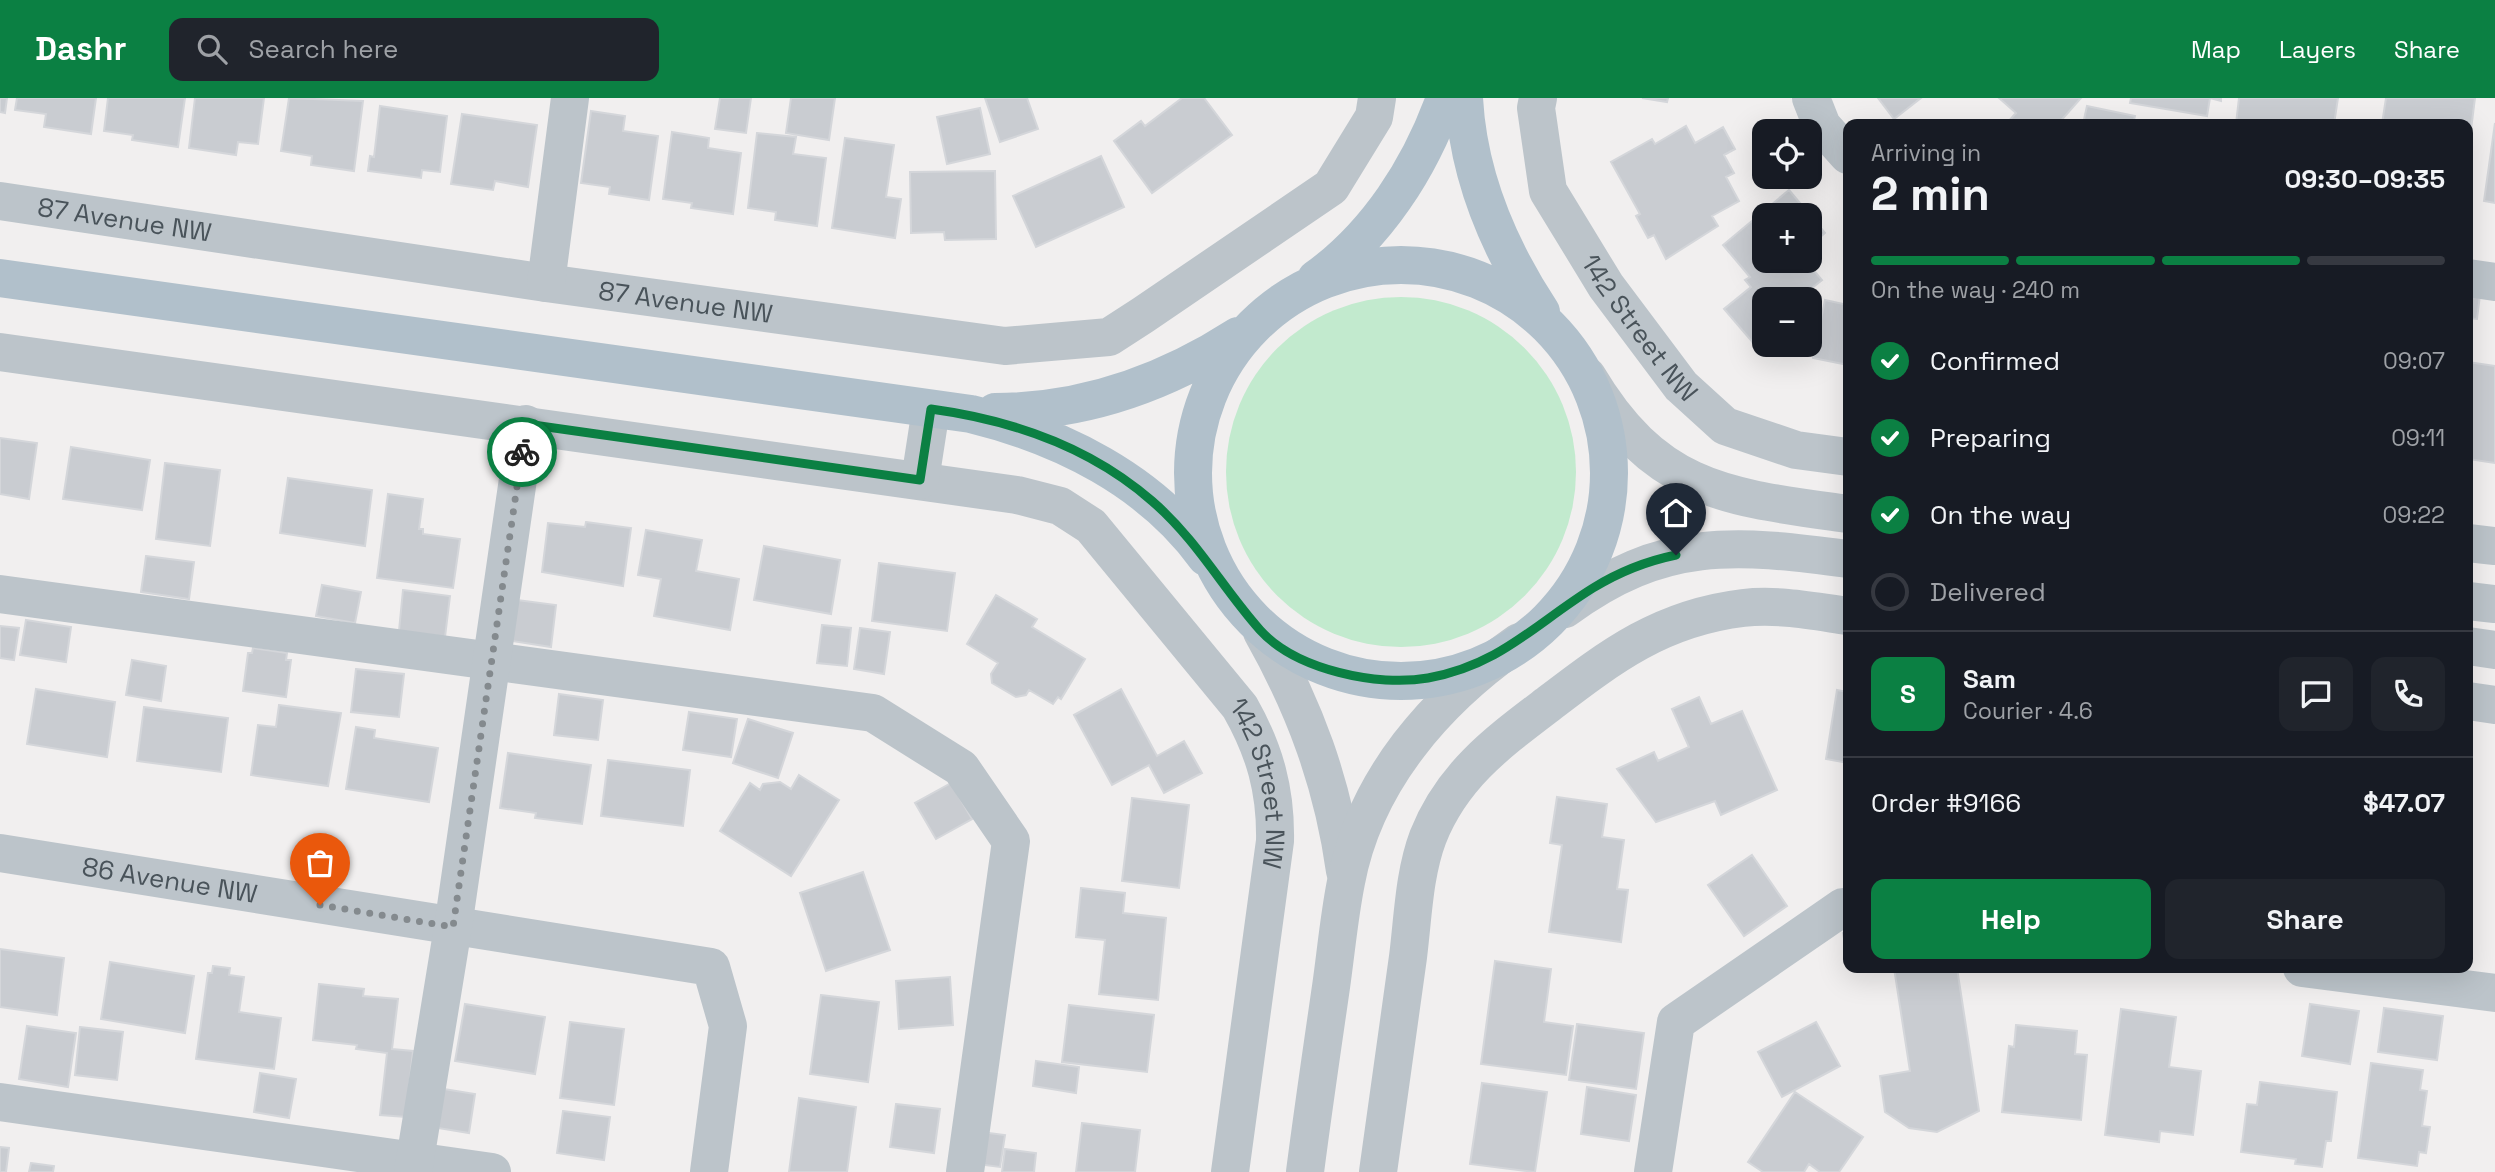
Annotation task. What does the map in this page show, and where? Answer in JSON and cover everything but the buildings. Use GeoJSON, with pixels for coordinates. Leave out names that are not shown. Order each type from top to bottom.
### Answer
{"type":"FeatureCollection","features":[{"type":"Feature","properties":{"kind":"main road"},"geometry":{"type":"LineString","coordinates":[[931,409],[1020,412],[1108,397],[1182,369],[1243,333],[1323,274],[1376,221],[1419,158],[1445,98]]}},
{"type":"Feature","properties":{"kind":"main road"},"geometry":{"type":"LineString","coordinates":[[0,278],[931,409],[1011,424],[1085,456],[1120,477],[1178,525],[1262,632],[1310,662],[1337,672],[1393,680],[1426,678],[1458,671],[1519,642],[1565,608],[1593,557],[1608,499],[1606,436],[1587,376],[1548,322],[1505,251],[1489,212],[1474,162],[1464,98]]}},
{"type":"Feature","properties":{"kind":"main road"},"geometry":{"type":"LineString","coordinates":[[1293,296],[1324,281],[1358,270],[1392,266],[1427,267],[1461,274],[1492,285],[1548,322]]}},
{"type":"Feature","properties":{"kind":"main road"},"geometry":{"type":"LineString","coordinates":[[1225,584],[1200,525],[1194,493],[1194,460],[1198,426],[1208,392],[1223,362],[1243,333]]}},
{"type":"Feature","properties":{"kind":"street"},"geometry":{"type":"LineString","coordinates":[[546,282],[570,98]]}},
{"type":"Feature","properties":{"kind":"street","name":"87 Avenue NW"},"geometry":{"type":"LineString","coordinates":[[0,201],[546,282],[1005,346],[1109,337],[1331,187],[1374,117],[1377,98]]}},
{"type":"Feature","properties":{"kind":"street","name":"142 Street NW"},"geometry":{"type":"LineString","coordinates":[[1538,98],[1536,108],[1548,191],[1605,286],[1681,386],[1725,426],[1796,450],[1843,456]]}},
{"type":"Feature","properties":{"kind":"street"},"geometry":{"type":"LineString","coordinates":[[1811,98],[1822,126],[1843,149]]}},
{"type":"Feature","properties":{"kind":"street"},"geometry":{"type":"LineString","coordinates":[[2473,279],[2495,282]]}},
{"type":"Feature","properties":{"kind":"street"},"geometry":{"type":"LineString","coordinates":[[0,352],[920,480],[931,409]]}},
{"type":"Feature","properties":{"kind":"street"},"geometry":{"type":"LineString","coordinates":[[1587,376],[1603,403],[1645,449],[1697,482],[1755,502],[1843,513]]}},
{"type":"Feature","properties":{"kind":"street"},"geometry":{"type":"LineString","coordinates":[[414,1167],[453,927],[526,424]]}},
{"type":"Feature","properties":{"kind":"street","name":"142 Street NW"},"geometry":{"type":"LineString","coordinates":[[920,480],[1017,495],[1060,506],[1091,526],[1240,707],[1266,760],[1275,813],[1275,841],[1230,1172]]}},
{"type":"Feature","properties":{"kind":"street"},"geometry":{"type":"LineString","coordinates":[[2473,543],[2495,546]]}},
{"type":"Feature","properties":{"kind":"street"},"geometry":{"type":"LineString","coordinates":[[1565,608],[1593,588],[1624,572],[1657,559],[1696,550],[1763,549],[1843,558]]}},
{"type":"Feature","properties":{"kind":"street"},"geometry":{"type":"LineString","coordinates":[[0,593],[873,713],[961,768],[1012,841],[965,1172]]}},
{"type":"Feature","properties":{"kind":"street"},"geometry":{"type":"LineString","coordinates":[[2473,602],[2495,604]]}},
{"type":"Feature","properties":{"kind":"street"},"geometry":{"type":"LineString","coordinates":[[1378,1172],[1419,869],[1441,809],[1458,782],[1499,741],[1618,651],[1647,636],[1699,618],[1741,608],[1773,605],[1843,615]]}},
{"type":"Feature","properties":{"kind":"street"},"geometry":{"type":"LineString","coordinates":[[1262,632],[1290,683],[1313,737],[1331,795],[1346,880]]}},
{"type":"Feature","properties":{"kind":"street"},"geometry":{"type":"LineString","coordinates":[[1304,1172],[1346,880],[1370,811],[1407,747],[1458,689],[1519,642]]}},
{"type":"Feature","properties":{"kind":"street"},"geometry":{"type":"LineString","coordinates":[[2473,647],[2495,650]]}},
{"type":"Feature","properties":{"kind":"street"},"geometry":{"type":"LineString","coordinates":[[2473,702],[2495,705]]}},
{"type":"Feature","properties":{"kind":"street","name":"86 Avenue NW"},"geometry":{"type":"LineString","coordinates":[[0,853],[711,967],[728,1026],[709,1172]]}},
{"type":"Feature","properties":{"kind":"street"},"geometry":{"type":"LineString","coordinates":[[1653,1172],[1676,1022],[1843,908]]}},
{"type":"Feature","properties":{"kind":"street"},"geometry":{"type":"LineString","coordinates":[[2341,973],[2495,993]]}},
{"type":"Feature","properties":{"kind":"street"},"geometry":{"type":"LineString","coordinates":[[0,1102],[414,1167],[492,1172]]}},
{"type":"Feature","properties":{"kind":"green space"},"geometry":{"type":"Polygon","coordinates":[[[1384,297],[1418,297],[1452,304],[1484,317],[1512,336],[1537,361],[1556,389],[1569,421],[1576,455],[1576,489],[1569,523],[1556,555],[1537,583],[1512,608],[1484,627],[1452,640],[1418,647],[1384,647],[1350,640],[1318,627],[1290,608],[1265,583],[1246,555],[1233,523],[1226,489],[1226,455],[1233,421],[1246,389],[1265,361],[1290,336],[1318,317],[1350,304],[1384,297]]]}},
{"type":"Feature","properties":{"kind":"way so far"},"geometry":{"type":"LineString","coordinates":[[320,905],[453,927],[522,452]]}},
{"type":"Feature","properties":{"kind":"route"},"geometry":{"type":"LineString","coordinates":[[522,452],[526,424],[920,480],[931,409],[971,414],[1011,424],[1049,438],[1085,456],[1120,477],[1150,500],[1178,525],[1203,553],[1262,632],[1310,662],[1365,678],[1426,678],[1458,671],[1489,659],[1519,642],[1593,588],[1624,572],[1657,559],[1676,555]]}}]}
